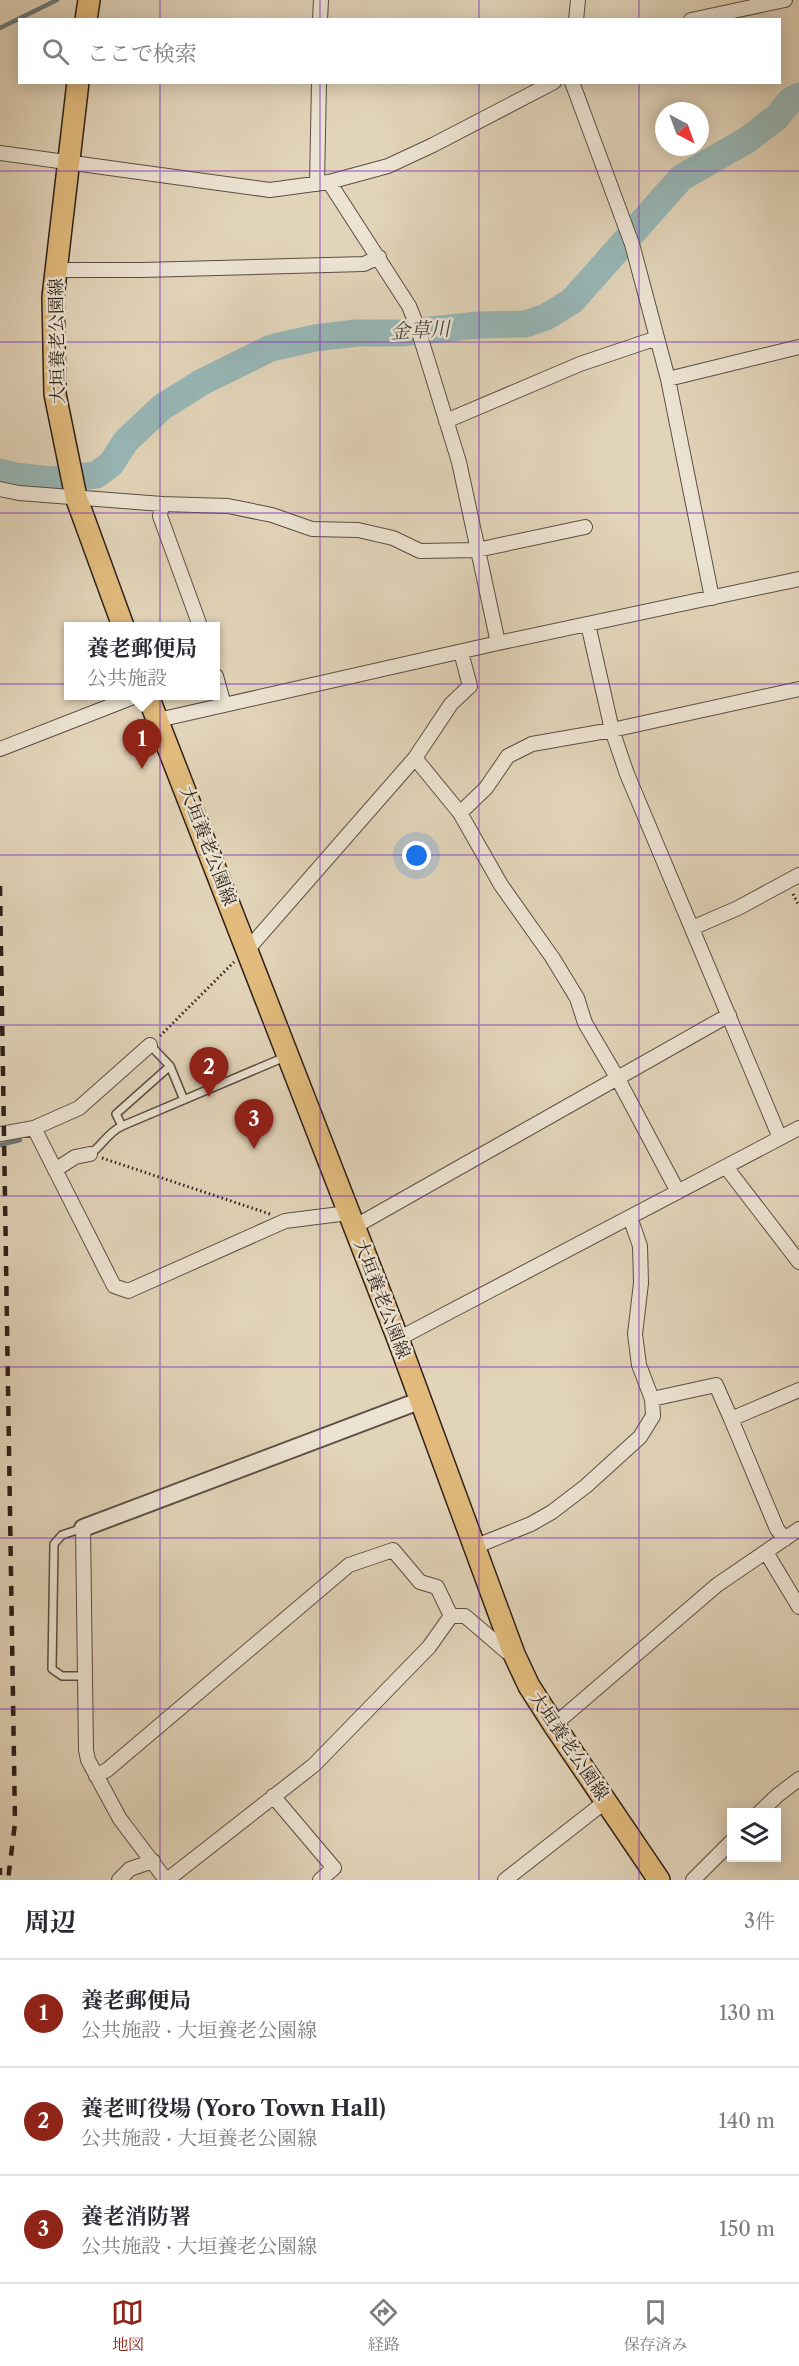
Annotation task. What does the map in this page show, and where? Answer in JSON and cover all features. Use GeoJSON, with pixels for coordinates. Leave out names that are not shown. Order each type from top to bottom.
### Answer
{"type":"FeatureCollection","features":[{"type":"Feature","properties":{"kind":"main road"},"geometry":{"type":"LineString","coordinates":[[86,18],[89,0]]}},
{"type":"Feature","properties":{"kind":"main road","name":"大垣養老公園線"},"geometry":{"type":"LineString","coordinates":[[78,84],[53,297],[55,394],[74,491],[121,622]]}},
{"type":"Feature","properties":{"kind":"main road","name":"大垣養老公園線"},"geometry":{"type":"LineString","coordinates":[[150,700],[398,1339],[514,1654],[529,1686],[554,1725],[659,1880]]}},
{"type":"Feature","properties":{"kind":"street"},"geometry":{"type":"LineString","coordinates":[[320,18],[321,0]]}},
{"type":"Feature","properties":{"kind":"street"},"geometry":{"type":"LineString","coordinates":[[576,18],[578,0]]}},
{"type":"Feature","properties":{"kind":"street"},"geometry":{"type":"LineString","coordinates":[[696,18],[785,0]]}},
{"type":"Feature","properties":{"kind":"street"},"geometry":{"type":"LineString","coordinates":[[319,84],[323,183],[379,257],[409,306],[417,326],[459,462],[498,643]]}},
{"type":"Feature","properties":{"kind":"street"},"geometry":{"type":"LineString","coordinates":[[0,153],[270,190],[323,183],[388,166],[433,146],[550,84]]}},
{"type":"Feature","properties":{"kind":"street"},"geometry":{"type":"LineString","coordinates":[[573,84],[632,244],[668,379],[712,598]]}},
{"type":"Feature","properties":{"kind":"street"},"geometry":{"type":"LineString","coordinates":[[56,270],[364,264],[379,257]]}},
{"type":"Feature","properties":{"kind":"street"},"geometry":{"type":"LineString","coordinates":[[446,421],[580,364],[657,338]]}},
{"type":"Feature","properties":{"kind":"street"},"geometry":{"type":"LineString","coordinates":[[668,379],[799,346]]}},
{"type":"Feature","properties":{"kind":"street"},"geometry":{"type":"LineString","coordinates":[[0,489],[19,493],[74,491],[162,504],[228,506],[272,515],[312,529],[358,531],[393,538],[420,551],[477,550],[585,527]]}},
{"type":"Feature","properties":{"kind":"street"},"geometry":{"type":"LineString","coordinates":[[162,504],[160,516],[198,622]]}},
{"type":"Feature","properties":{"kind":"street"},"geometry":{"type":"LineString","coordinates":[[158,720],[498,643],[799,579]]}},
{"type":"Feature","properties":{"kind":"street"},"geometry":{"type":"LineString","coordinates":[[588,624],[612,730],[627,774],[780,1138]]}},
{"type":"Feature","properties":{"kind":"street"},"geometry":{"type":"LineString","coordinates":[[248,949],[415,758],[451,704],[470,686],[461,652]]}},
{"type":"Feature","properties":{"kind":"street"},"geometry":{"type":"LineString","coordinates":[[460,813],[486,788],[508,756],[532,744],[612,730],[799,689]]}},
{"type":"Feature","properties":{"kind":"street"},"geometry":{"type":"LineString","coordinates":[[220,690],[224,705]]}},
{"type":"Feature","properties":{"kind":"street"},"geometry":{"type":"LineString","coordinates":[[0,749],[126,700]]}},
{"type":"Feature","properties":{"kind":"street"},"geometry":{"type":"LineString","coordinates":[[415,758],[460,813],[501,885],[552,957],[577,998],[585,1023],[618,1079],[678,1192]]}},
{"type":"Feature","properties":{"kind":"street"},"geometry":{"type":"LineString","coordinates":[[692,928],[738,908],[799,875]]}},
{"type":"Feature","properties":{"kind":"street"},"geometry":{"type":"LineString","coordinates":[[34,1128],[114,1286],[128,1291],[285,1221],[351,1220],[618,1079],[729,1015]]}},
{"type":"Feature","properties":{"kind":"street"},"geometry":{"type":"LineString","coordinates":[[0,1134],[34,1128],[79,1108],[150,1045]]}},
{"type":"Feature","properties":{"kind":"street"},"geometry":{"type":"LineString","coordinates":[[398,1339],[799,1128]]}},
{"type":"Feature","properties":{"kind":"street"},"geometry":{"type":"LineString","coordinates":[[55,1170],[75,1158],[90,1154]]}},
{"type":"Feature","properties":{"kind":"street"},"geometry":{"type":"LineString","coordinates":[[726,1167],[799,1262]]}},
{"type":"Feature","properties":{"kind":"street"},"geometry":{"type":"LineString","coordinates":[[474,1546],[531,1524],[552,1512],[586,1486],[640,1437],[653,1416],[652,1399],[639,1365],[635,1334],[640,1283],[640,1246],[630,1217]]}},
{"type":"Feature","properties":{"kind":"street"},"geometry":{"type":"LineString","coordinates":[[652,1399],[716,1386],[777,1529],[786,1539]]}},
{"type":"Feature","properties":{"kind":"street"},"geometry":{"type":"LineString","coordinates":[[731,1419],[799,1390]]}},
{"type":"Feature","properties":{"kind":"street"},"geometry":{"type":"LineString","coordinates":[[419,1401],[83,1528],[88,1760],[120,1819],[166,1880],[314,1765],[429,1647],[451,1616]]}},
{"type":"Feature","properties":{"kind":"street"},"geometry":{"type":"LineString","coordinates":[[554,1725],[717,1585],[799,1528]]}},
{"type":"Feature","properties":{"kind":"street"},"geometry":{"type":"LineString","coordinates":[[96,1776],[116,1762],[349,1565],[393,1550],[420,1582],[437,1587],[451,1616]]}},
{"type":"Feature","properties":{"kind":"street"},"geometry":{"type":"LineString","coordinates":[[766,1552],[799,1607]]}},
{"type":"Feature","properties":{"kind":"street"},"geometry":{"type":"LineString","coordinates":[[451,1616],[465,1616],[507,1652],[514,1654]]}},
{"type":"Feature","properties":{"kind":"street"},"geometry":{"type":"LineString","coordinates":[[765,1808],[798,1782]]}},
{"type":"Feature","properties":{"kind":"street"},"geometry":{"type":"LineString","coordinates":[[273,1796],[334,1868],[320,1880]]}},
{"type":"Feature","properties":{"kind":"street"},"geometry":{"type":"LineString","coordinates":[[504,1880],[606,1802]]}},
{"type":"Feature","properties":{"kind":"street"},"geometry":{"type":"LineString","coordinates":[[693,1880],[727,1846]]}},
{"type":"Feature","properties":{"kind":"street"},"geometry":{"type":"LineString","coordinates":[[119,1880],[130,1869],[153,1862]]}},
{"type":"Feature","properties":{"kind":"lane"},"geometry":{"type":"LineString","coordinates":[[150,1045],[170,1066],[184,1100]]}},
{"type":"Feature","properties":{"kind":"lane"},"geometry":{"type":"LineString","coordinates":[[90,1154],[100,1147],[110,1132],[122,1126],[288,1055]]}},
{"type":"Feature","properties":{"kind":"lane"},"geometry":{"type":"LineString","coordinates":[[122,1126],[116,1114],[170,1066]]}},
{"type":"Feature","properties":{"kind":"lane"},"geometry":{"type":"LineString","coordinates":[[83,1528],[62,1536],[54,1544],[52,1669],[62,1676],[85,1676]]}},
{"type":"Feature","properties":{"kind":"path"},"geometry":{"type":"LineString","coordinates":[[150,1045],[248,949]]}},
{"type":"Feature","properties":{"kind":"path"},"geometry":{"type":"LineString","coordinates":[[90,1154],[261,1210],[285,1221]]}},
{"type":"Feature","properties":{"kind":"waterway"},"geometry":{"type":"LineString","coordinates":[[20,18],[57,0]]}},
{"type":"Feature","properties":{"kind":"waterway"},"geometry":{"type":"LineString","coordinates":[[0,28],[18,19]]}},
{"type":"Feature","properties":{"kind":"waterway","name":"金草川"},"geometry":{"type":"LineString","coordinates":[[0,472],[50,480],[96,475],[111,464],[126,441],[162,407],[202,382],[271,348],[315,338],[357,333],[401,333],[479,325],[525,324],[546,317],[572,301],[681,178],[747,140],[777,117],[791,100],[799,96]]}},
{"type":"Feature","properties":{"kind":"waterway"},"geometry":{"type":"LineString","coordinates":[[0,1145],[20,1140]]}},
{"type":"Feature","properties":{"kind":"railway"},"geometry":{"type":"LineString","coordinates":[[0,886],[15,1823],[8,1880]]}},
{"type":"Feature","properties":{"kind":"railway"},"geometry":{"type":"LineString","coordinates":[[0,1868],[0,1875]]}},
{"type":"Feature","properties":{"kind":"place","name":"養老郵便局"},"geometry":{"type":"Point","coordinates":[142,769]}},
{"type":"Feature","properties":{"kind":"place","name":"養老町役場 (Yoro Town Hall)"},"geometry":{"type":"Point","coordinates":[209,1097]}},
{"type":"Feature","properties":{"kind":"place","name":"養老消防署"},"geometry":{"type":"Point","coordinates":[254,1149]}}]}
